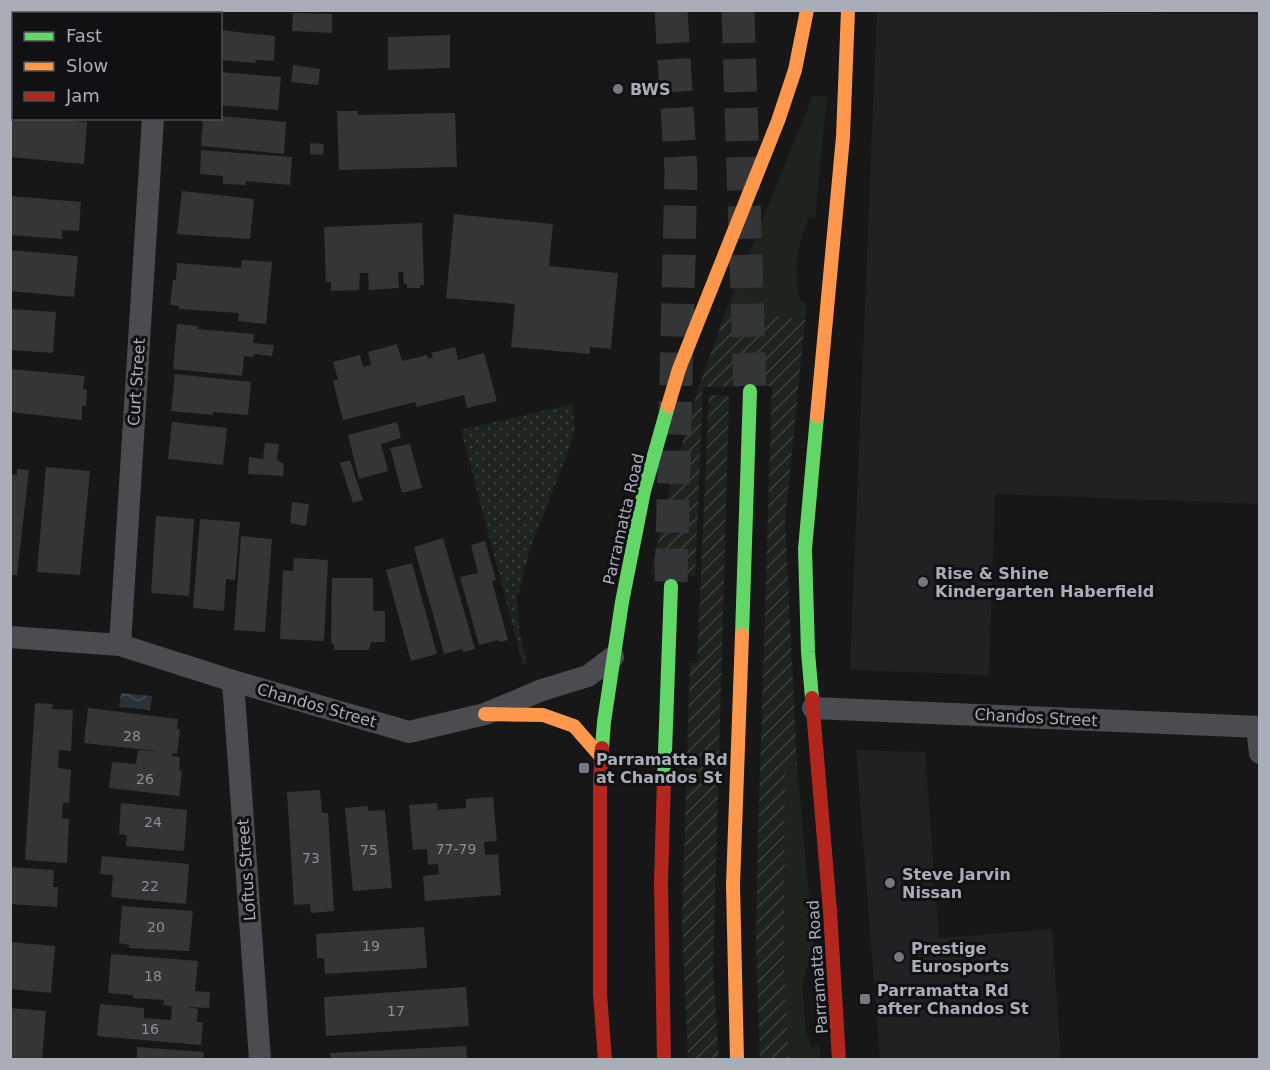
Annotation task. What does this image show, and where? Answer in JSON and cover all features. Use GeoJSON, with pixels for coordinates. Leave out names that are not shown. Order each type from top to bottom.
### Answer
{"type":"FeatureCollection","features":[{"type":"Feature","properties":{"kind":"main road","name":"Parramatta Road"},"geometry":{"type":"LineString","coordinates":[[605,1059],[600,994],[600,782],[604,722],[613,657],[644,491],[679,369],[781,112],[795,70],[807,10]]}},
{"type":"Feature","properties":{"kind":"main road","name":"Parramatta Road"},"geometry":{"type":"LineString","coordinates":[[839,1059],[831,922],[808,652],[805,549],[843,136],[848,10]]}},
{"type":"Feature","properties":{"kind":"main road"},"geometry":{"type":"LineString","coordinates":[[737,1059],[734,885],[750,391]]}},
{"type":"Feature","properties":{"kind":"main road"},"geometry":{"type":"LineString","coordinates":[[664,1059],[661,882],[671,586]]}},
{"type":"Feature","properties":{"kind":"main road"},"geometry":{"type":"LineString","coordinates":[[485,714],[543,715],[574,726],[602,758]]}},
{"type":"Feature","properties":{"kind":"street","name":"Curt Street"},"geometry":{"type":"LineString","coordinates":[[120,645],[153,120]]}},
{"type":"Feature","properties":{"kind":"street","name":"Chandos Street"},"geometry":{"type":"LineString","coordinates":[[10,637],[120,645],[233,681],[409,732],[485,714],[542,690],[588,676],[613,657]]}},
{"type":"Feature","properties":{"kind":"street","name":"Loftus Street"},"geometry":{"type":"LineString","coordinates":[[233,681],[260,1059]]}},
{"type":"Feature","properties":{"kind":"street","name":"Chandos Street"},"geometry":{"type":"LineString","coordinates":[[813,708],[1258,727]]}},
{"type":"Feature","properties":{"kind":"street"},"geometry":{"type":"LineString","coordinates":[[1258,727],[1260,753]]}},
{"type":"Feature","properties":{"kind":"shaded area"},"geometry":{"type":"Polygon","coordinates":[[[877,11],[1259,14],[1259,504],[995,494],[989,675],[850,670],[877,11]]]}},
{"type":"Feature","properties":{"kind":"shaded area"},"geometry":{"type":"Polygon","coordinates":[[[813,95],[827,97],[815,219],[809,217],[797,258],[800,301],[807,303],[805,320],[726,311],[813,95]]]}},
{"type":"Feature","properties":{"kind":"shaded area"},"geometry":{"type":"Polygon","coordinates":[[[726,311],[805,320],[785,521],[797,764],[785,766],[784,970],[789,1059],[760,1059],[756,943],[772,386],[703,387],[695,576],[651,574],[671,483],[699,386],[726,311]]]}},
{"type":"Feature","properties":{"kind":"shaded area"},"geometry":{"type":"Polygon","coordinates":[[[709,395],[729,396],[713,972],[719,1059],[688,1060],[682,920],[690,663],[697,663],[709,395]]]}},
{"type":"Feature","properties":{"kind":"shaded area"},"geometry":{"type":"Polygon","coordinates":[[[572,404],[575,427],[570,447],[530,549],[517,599],[519,628],[527,664],[523,665],[461,430],[572,404]]]}},
{"type":"Feature","properties":{"kind":"shaded area"},"geometry":{"type":"Polygon","coordinates":[[[856,750],[925,752],[939,938],[1052,929],[1061,1059],[880,1059],[856,750]]]}},
{"type":"Feature","properties":{"kind":"shaded area"},"geometry":{"type":"Polygon","coordinates":[[[797,764],[815,960],[809,960],[802,985],[806,1031],[811,1047],[820,1046],[820,1059],[789,1059],[784,970],[785,765],[797,764]]]}},
{"type":"Feature","properties":{"kind":"water"},"geometry":{"type":"Polygon","coordinates":[[[121,693],[152,696],[150,710],[119,707],[121,693]]]}},
{"type":"Feature","properties":{"kind":"building"},"geometry":{"type":"Polygon","coordinates":[[[293,13],[332,14],[332,33],[292,31],[293,13]]]}},
{"type":"Feature","properties":{"kind":"building"},"geometry":{"type":"Polygon","coordinates":[[[222,30],[275,36],[274,61],[256,60],[255,63],[222,60],[222,30]]]}},
{"type":"Feature","properties":{"kind":"building"},"geometry":{"type":"Polygon","coordinates":[[[450,35],[450,68],[388,70],[388,37],[450,35]]]}},
{"type":"Feature","properties":{"kind":"building"},"geometry":{"type":"Polygon","coordinates":[[[293,65],[320,69],[318,85],[291,82],[293,65]]]}},
{"type":"Feature","properties":{"kind":"building"},"geometry":{"type":"Polygon","coordinates":[[[222,72],[281,77],[278,110],[222,105],[222,72]]]}},
{"type":"Feature","properties":{"kind":"building"},"geometry":{"type":"Polygon","coordinates":[[[337,111],[358,111],[358,115],[455,113],[457,167],[339,170],[337,111]]]}},
{"type":"Feature","properties":{"kind":"building"},"geometry":{"type":"Polygon","coordinates":[[[10,115],[12,120],[87,122],[84,164],[10,157],[10,115]]]}},
{"type":"Feature","properties":{"kind":"building"},"geometry":{"type":"Polygon","coordinates":[[[222,116],[286,122],[284,154],[201,146],[203,120],[222,120],[222,116]]]}},
{"type":"Feature","properties":{"kind":"building"},"geometry":{"type":"Polygon","coordinates":[[[310,143],[324,144],[323,155],[310,154],[310,143]]]}},
{"type":"Feature","properties":{"kind":"building"},"geometry":{"type":"Polygon","coordinates":[[[201,150],[292,157],[290,185],[246,181],[246,185],[223,184],[223,176],[200,174],[201,150]]]}},
{"type":"Feature","properties":{"kind":"building"},"geometry":{"type":"Polygon","coordinates":[[[182,191],[254,199],[250,239],[177,234],[182,191]]]}},
{"type":"Feature","properties":{"kind":"building"},"geometry":{"type":"Polygon","coordinates":[[[10,196],[81,202],[79,231],[62,230],[62,239],[10,235],[10,196]]]}},
{"type":"Feature","properties":{"kind":"building"},"geometry":{"type":"Polygon","coordinates":[[[454,214],[553,224],[549,266],[618,273],[611,349],[590,347],[590,354],[511,347],[515,304],[446,298],[454,214]]]}},
{"type":"Feature","properties":{"kind":"building"},"geometry":{"type":"Polygon","coordinates":[[[422,223],[424,285],[420,285],[420,288],[407,288],[407,284],[404,284],[403,272],[398,272],[399,288],[369,290],[368,273],[360,273],[359,290],[331,291],[331,282],[326,282],[324,227],[422,223]]]}},
{"type":"Feature","properties":{"kind":"building"},"geometry":{"type":"Polygon","coordinates":[[[10,250],[78,256],[74,297],[10,291],[10,250]]]}},
{"type":"Feature","properties":{"kind":"building"},"geometry":{"type":"Polygon","coordinates":[[[242,260],[272,262],[266,324],[238,321],[239,313],[179,309],[179,306],[170,305],[173,280],[176,280],[177,263],[241,268],[242,260]]]}},
{"type":"Feature","properties":{"kind":"building"},"geometry":{"type":"Polygon","coordinates":[[[10,309],[56,312],[53,353],[10,350],[10,309]]]}},
{"type":"Feature","properties":{"kind":"building"},"geometry":{"type":"Polygon","coordinates":[[[177,324],[198,326],[197,329],[254,334],[253,343],[274,345],[272,356],[254,354],[254,357],[244,356],[242,376],[173,369],[177,324]]]}},
{"type":"Feature","properties":{"kind":"building"},"geometry":{"type":"Polygon","coordinates":[[[397,344],[402,361],[427,355],[428,359],[433,357],[431,353],[455,347],[458,360],[484,353],[497,401],[467,408],[464,395],[417,407],[415,402],[343,420],[333,381],[338,379],[333,362],[360,355],[363,367],[371,365],[368,352],[397,344]]]}},
{"type":"Feature","properties":{"kind":"building"},"geometry":{"type":"Polygon","coordinates":[[[10,369],[85,376],[83,389],[87,390],[86,406],[82,406],[82,420],[10,412],[10,369]]]}},
{"type":"Feature","properties":{"kind":"building"},"geometry":{"type":"Polygon","coordinates":[[[175,374],[251,382],[248,415],[213,412],[213,415],[171,411],[175,374]]]}},
{"type":"Feature","properties":{"kind":"building"},"geometry":{"type":"Polygon","coordinates":[[[172,422],[227,428],[223,465],[168,459],[172,422]]]}},
{"type":"Feature","properties":{"kind":"building"},"geometry":{"type":"Polygon","coordinates":[[[397,422],[401,438],[381,444],[388,471],[359,479],[348,435],[397,422]]]}},
{"type":"Feature","properties":{"kind":"building"},"geometry":{"type":"Polygon","coordinates":[[[265,443],[279,444],[277,460],[284,464],[283,476],[248,474],[249,457],[263,459],[265,443]]]}},
{"type":"Feature","properties":{"kind":"building"},"geometry":{"type":"Polygon","coordinates":[[[410,444],[422,488],[402,493],[390,448],[410,444]]]}},
{"type":"Feature","properties":{"kind":"building"},"geometry":{"type":"Polygon","coordinates":[[[350,460],[363,500],[353,503],[340,463],[350,460]]]}},
{"type":"Feature","properties":{"kind":"building"},"geometry":{"type":"Polygon","coordinates":[[[46,467],[90,471],[80,575],[37,572],[46,467]]]}},
{"type":"Feature","properties":{"kind":"building"},"geometry":{"type":"Polygon","coordinates":[[[17,469],[29,470],[17,575],[10,575],[10,474],[17,475],[17,469]]]}},
{"type":"Feature","properties":{"kind":"building"},"geometry":{"type":"Polygon","coordinates":[[[292,502],[309,504],[306,526],[290,523],[292,502]]]}},
{"type":"Feature","properties":{"kind":"building"},"geometry":{"type":"Polygon","coordinates":[[[156,516],[194,519],[189,596],[151,593],[156,516]]]}},
{"type":"Feature","properties":{"kind":"building"},"geometry":{"type":"Polygon","coordinates":[[[200,519],[240,522],[235,580],[226,579],[224,611],[193,608],[200,519]]]}},
{"type":"Feature","properties":{"kind":"building"},"geometry":{"type":"Polygon","coordinates":[[[241,536],[272,539],[265,632],[234,630],[241,536]]]}},
{"type":"Feature","properties":{"kind":"building"},"geometry":{"type":"Polygon","coordinates":[[[443,538],[475,649],[463,652],[462,649],[444,654],[414,547],[443,538]]]}},
{"type":"Feature","properties":{"kind":"building"},"geometry":{"type":"Polygon","coordinates":[[[485,541],[496,580],[492,581],[508,640],[479,645],[460,577],[478,573],[471,545],[485,541]]]}},
{"type":"Feature","properties":{"kind":"building"},"geometry":{"type":"Polygon","coordinates":[[[294,558],[328,560],[324,641],[280,639],[283,570],[293,571],[294,558]]]}},
{"type":"Feature","properties":{"kind":"building"},"geometry":{"type":"Polygon","coordinates":[[[412,563],[437,654],[411,661],[386,570],[412,563]]]}},
{"type":"Feature","properties":{"kind":"building"},"geometry":{"type":"Polygon","coordinates":[[[332,578],[373,578],[373,611],[385,611],[385,642],[371,642],[369,650],[334,650],[334,644],[331,643],[332,578]]]}},
{"type":"Feature","properties":{"kind":"building"},"geometry":{"type":"Polygon","coordinates":[[[35,703],[53,704],[52,709],[73,710],[71,751],[59,750],[58,768],[71,770],[69,803],[63,803],[62,818],[69,819],[67,863],[25,860],[35,703]]]}},
{"type":"Feature","properties":{"kind":"building"},"geometry":{"type":"Polygon","coordinates":[[[88,708],[178,719],[177,729],[180,729],[177,754],[172,753],[172,756],[180,757],[179,770],[182,771],[179,796],[109,788],[112,762],[136,764],[138,750],[165,752],[84,743],[88,708]]]}},
{"type":"Feature","properties":{"kind":"building"},"geometry":{"type":"Polygon","coordinates":[[[320,790],[322,813],[328,813],[334,911],[311,913],[310,904],[294,905],[287,792],[320,790]]]}},
{"type":"Feature","properties":{"kind":"building"},"geometry":{"type":"Polygon","coordinates":[[[493,797],[497,841],[484,842],[485,855],[498,854],[501,895],[425,901],[423,876],[439,874],[438,864],[428,865],[427,849],[413,850],[409,805],[437,803],[438,810],[466,808],[466,799],[493,797]]]}},
{"type":"Feature","properties":{"kind":"building"},"geometry":{"type":"Polygon","coordinates":[[[121,803],[187,810],[184,851],[126,846],[127,835],[119,834],[121,803]]]}},
{"type":"Feature","properties":{"kind":"building"},"geometry":{"type":"Polygon","coordinates":[[[368,806],[368,811],[385,810],[392,888],[353,891],[345,808],[368,806]]]}},
{"type":"Feature","properties":{"kind":"building"},"geometry":{"type":"Polygon","coordinates":[[[102,856],[189,864],[186,904],[111,897],[113,875],[100,874],[102,856]]]}},
{"type":"Feature","properties":{"kind":"building"},"geometry":{"type":"Polygon","coordinates":[[[10,867],[54,870],[53,887],[58,887],[57,907],[10,904],[10,867]]]}},
{"type":"Feature","properties":{"kind":"building"},"geometry":{"type":"Polygon","coordinates":[[[122,906],[193,911],[189,951],[129,948],[129,945],[119,943],[122,906]]]}},
{"type":"Feature","properties":{"kind":"building"},"geometry":{"type":"Polygon","coordinates":[[[424,927],[427,968],[325,974],[324,958],[317,958],[316,934],[424,927]]]}},
{"type":"Feature","properties":{"kind":"building"},"geometry":{"type":"Polygon","coordinates":[[[10,942],[55,946],[51,993],[10,989],[10,942]]]}},
{"type":"Feature","properties":{"kind":"building"},"geometry":{"type":"Polygon","coordinates":[[[111,954],[198,961],[195,991],[210,992],[209,1008],[186,1007],[198,1009],[197,1022],[203,1022],[201,1045],[97,1036],[100,1004],[144,1008],[144,1018],[171,1020],[172,1006],[163,1005],[164,1000],[133,998],[133,995],[108,993],[111,954]]]}},
{"type":"Feature","properties":{"kind":"building"},"geometry":{"type":"Polygon","coordinates":[[[466,987],[469,1026],[326,1036],[324,997],[466,987]]]}},
{"type":"Feature","properties":{"kind":"building"},"geometry":{"type":"Polygon","coordinates":[[[10,1008],[46,1011],[42,1060],[10,1060],[10,1008]]]}},
{"type":"Feature","properties":{"kind":"building"},"geometry":{"type":"Polygon","coordinates":[[[466,1046],[467,1060],[331,1060],[330,1053],[466,1046]]]}},
{"type":"Feature","properties":{"kind":"building"},"geometry":{"type":"Polygon","coordinates":[[[137,1047],[204,1052],[203,1060],[137,1060],[137,1047]]]}},
{"type":"Feature","properties":{"kind":"tunnel"},"geometry":{"type":"LineString","coordinates":[[671,10],[681,172],[671,586]]}},
{"type":"Feature","properties":{"kind":"tunnel"},"geometry":{"type":"LineString","coordinates":[[738,10],[750,391]]}},
{"type":"Feature","properties":{"kind":"traffic: fast"},"geometry":{"type":"LineString","coordinates":[[742,635],[750,391]]}},
{"type":"Feature","properties":{"kind":"traffic: fast"},"geometry":{"type":"LineString","coordinates":[[602,748],[622,602],[644,491],[668,406]]}},
{"type":"Feature","properties":{"kind":"traffic: fast"},"geometry":{"type":"LineString","coordinates":[[812,698],[808,652],[805,549],[817,416]]}},
{"type":"Feature","properties":{"kind":"traffic: fast"},"geometry":{"type":"LineString","coordinates":[[664,780],[671,586]]}},
{"type":"Feature","properties":{"kind":"traffic: slow"},"geometry":{"type":"LineString","coordinates":[[668,406],[679,369],[778,121],[795,70],[807,10]]}},
{"type":"Feature","properties":{"kind":"traffic: slow"},"geometry":{"type":"LineString","coordinates":[[817,416],[843,137],[848,10]]}},
{"type":"Feature","properties":{"kind":"traffic: slow"},"geometry":{"type":"LineString","coordinates":[[737,1060],[733,885],[742,635]]}},
{"type":"Feature","properties":{"kind":"traffic: slow"},"geometry":{"type":"LineString","coordinates":[[485,714],[543,715],[574,726],[602,758]]}},
{"type":"Feature","properties":{"kind":"traffic: jam"},"geometry":{"type":"LineString","coordinates":[[812,698],[830,911],[839,1060]]}},
{"type":"Feature","properties":{"kind":"traffic: jam"},"geometry":{"type":"LineString","coordinates":[[602,748],[600,994],[605,1060]]}},
{"type":"Feature","properties":{"kind":"traffic: jam"},"geometry":{"type":"LineString","coordinates":[[664,780],[661,882],[664,1060]]}},
{"type":"Feature","properties":{"kind":"place","name":"BWS"},"geometry":{"type":"Point","coordinates":[618,89]}},
{"type":"Feature","properties":{"kind":"place","name":"Rise & Shine Kindergarten Haberfield"},"geometry":{"type":"Point","coordinates":[923,582]}},
{"type":"Feature","properties":{"kind":"place","name":"Parramatta Rd at Chandos St"},"geometry":{"type":"Point","coordinates":[584,768]}},
{"type":"Feature","properties":{"kind":"place","name":"Steve Jarvin Nissan"},"geometry":{"type":"Point","coordinates":[890,883]}},
{"type":"Feature","properties":{"kind":"place","name":"Prestige Eurosports"},"geometry":{"type":"Point","coordinates":[899,957]}},
{"type":"Feature","properties":{"kind":"place","name":"Parramatta Rd after Chandos St"},"geometry":{"type":"Point","coordinates":[865,999]}}]}
